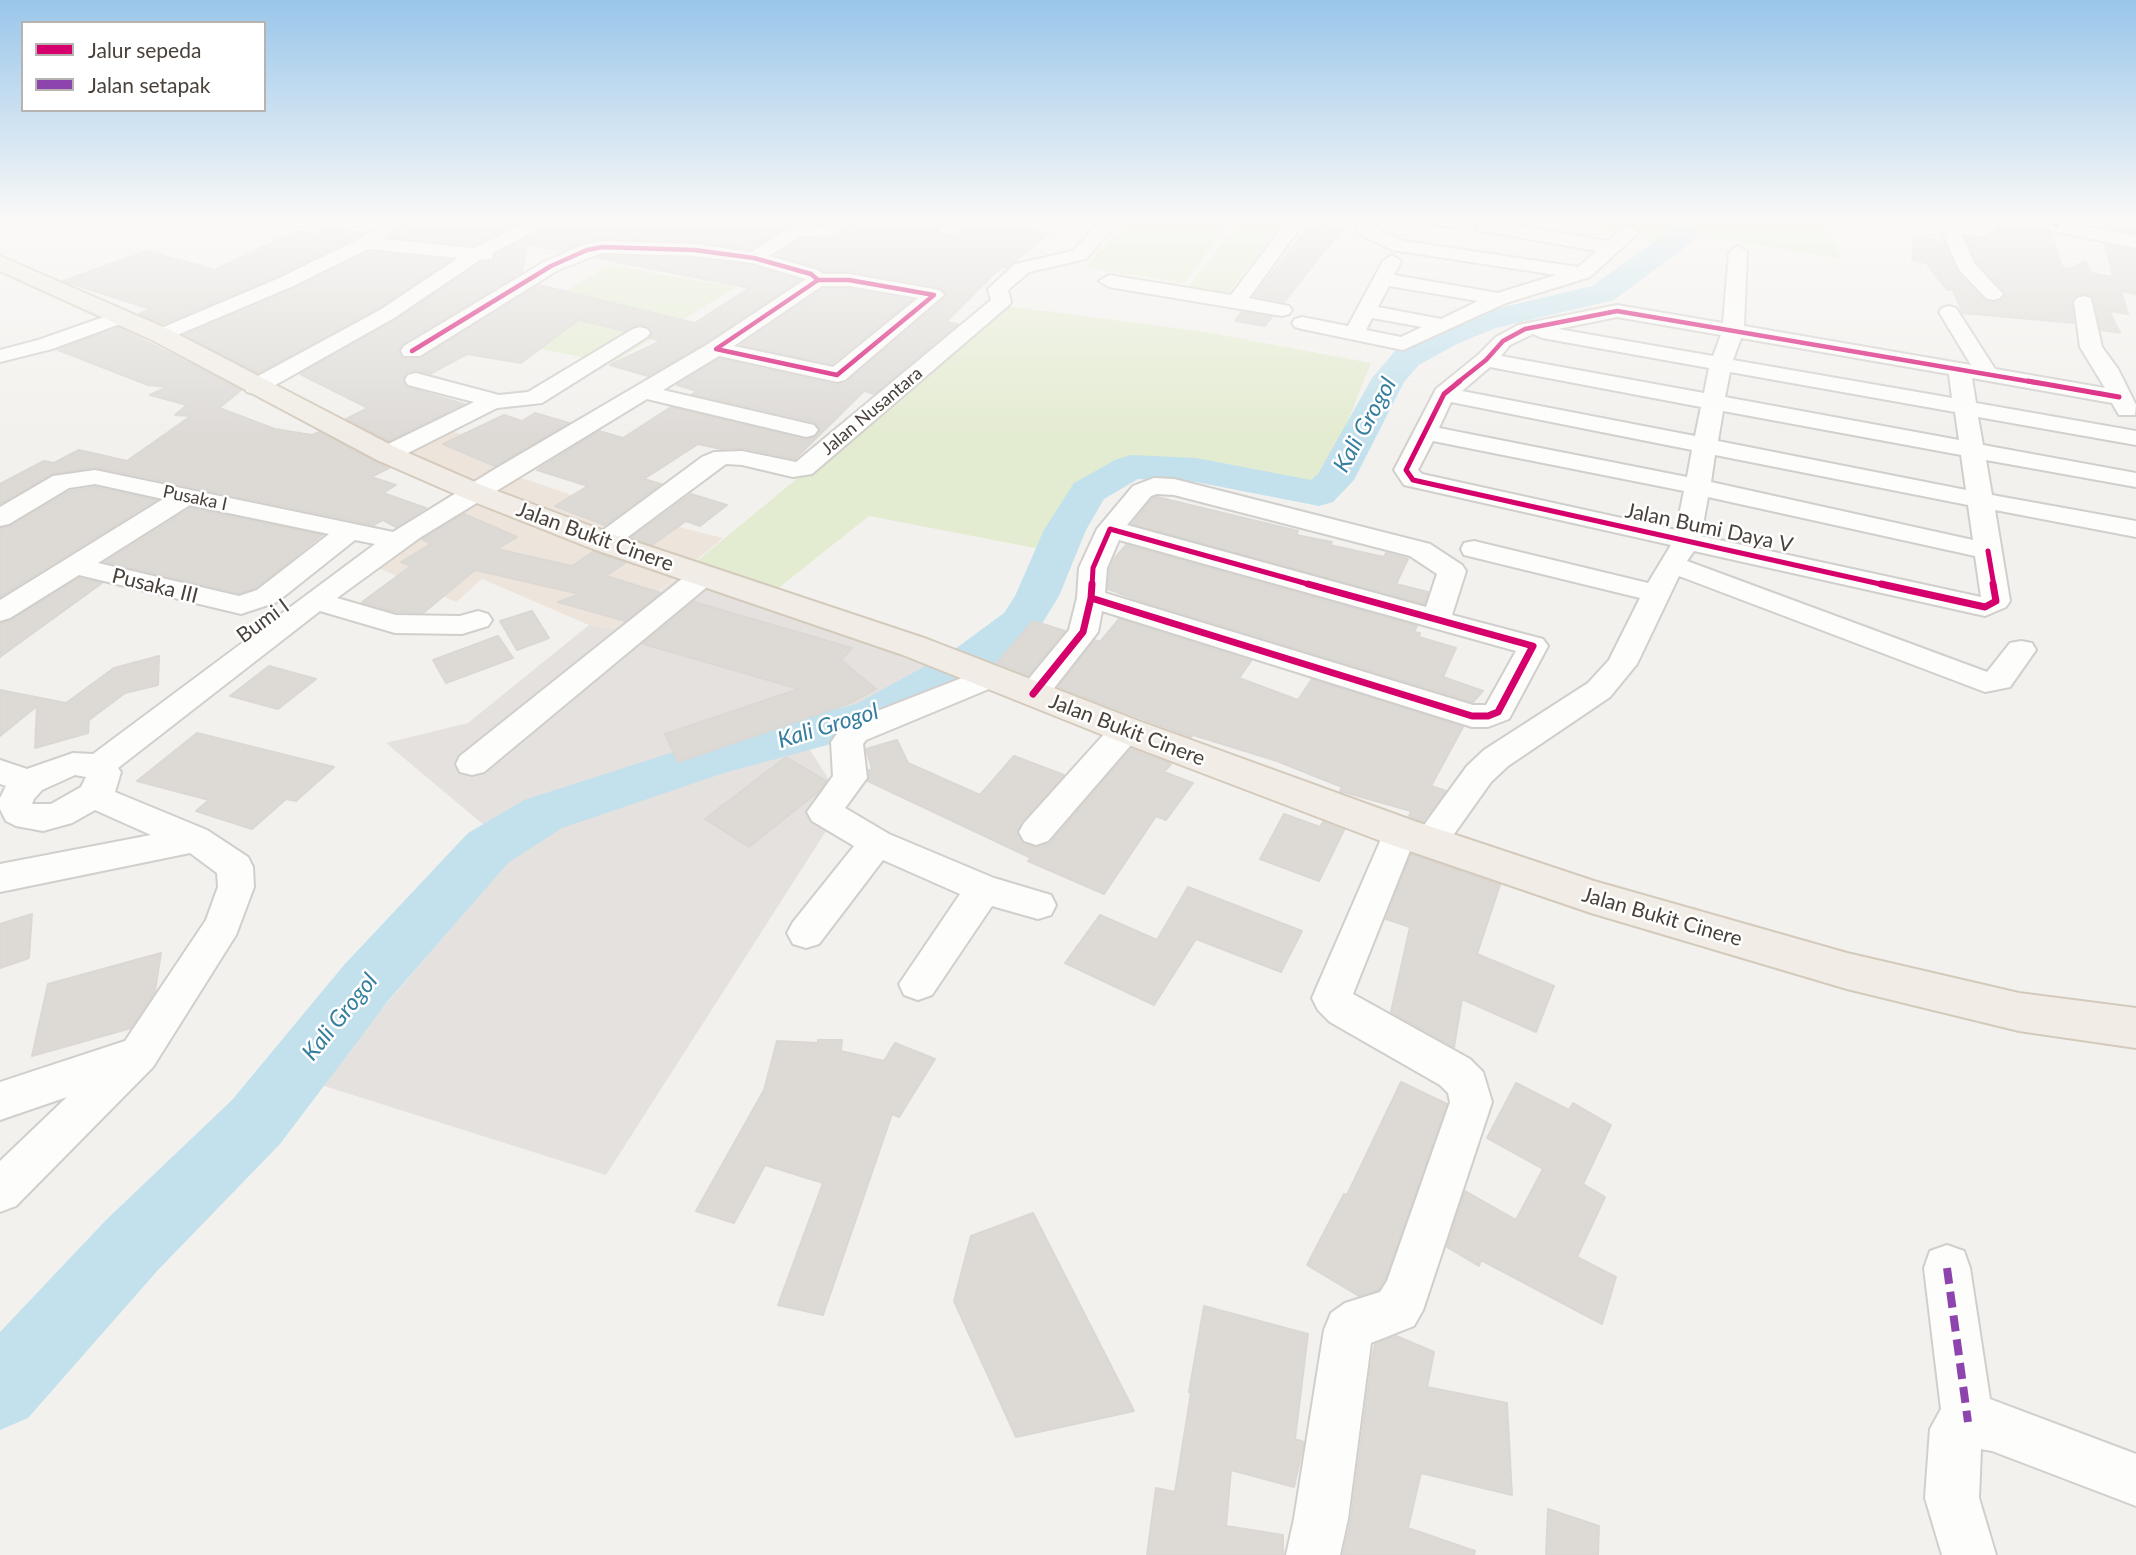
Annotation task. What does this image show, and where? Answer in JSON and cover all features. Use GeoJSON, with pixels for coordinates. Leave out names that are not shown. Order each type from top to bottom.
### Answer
{"type":"FeatureCollection","features":[{"type":"Feature","properties":{"kind":"main road","name":"Jalan Bukit Cinere"},"geometry":{"type":"LineString","coordinates":[[68,294],[161,335],[255,387],[387,454],[465,488],[604,542],[915,647],[1126,730],[1415,837],[1591,897],[1847,971],[2019,1012],[2136,1028]]}},
{"type":"Feature","properties":{"kind":"street"},"geometry":{"type":"LineString","coordinates":[[161,335],[259,294]]}},
{"type":"Feature","properties":{"kind":"street"},"geometry":{"type":"LineString","coordinates":[[255,387],[387,314],[418,294]]}},
{"type":"Feature","properties":{"kind":"street"},"geometry":{"type":"LineString","coordinates":[[412,351],[506,294]]}},
{"type":"Feature","properties":{"kind":"street","name":"Bumi I"},"geometry":{"type":"LineString","coordinates":[[88,776],[256,626],[465,488],[645,391],[804,294]]}},
{"type":"Feature","properties":{"kind":"street"},"geometry":{"type":"LineString","coordinates":[[716,349],[837,375],[936,294]]}},
{"type":"Feature","properties":{"kind":"street","name":"Jalan Nusantara"},"geometry":{"type":"LineString","coordinates":[[604,542],[711,462],[723,457],[742,458],[793,470],[803,469],[1001,302],[999,294]]}},
{"type":"Feature","properties":{"kind":"street"},"geometry":{"type":"LineString","coordinates":[[1185,294],[1282,310]]}},
{"type":"Feature","properties":{"kind":"street"},"geometry":{"type":"LineString","coordinates":[[1236,302],[1242,294]]}},
{"type":"Feature","properties":{"kind":"street"},"geometry":{"type":"LineString","coordinates":[[1354,334],[1375,294]]}},
{"type":"Feature","properties":{"kind":"street"},"geometry":{"type":"LineString","coordinates":[[1467,294],[1499,299]]}},
{"type":"Feature","properties":{"kind":"street"},"geometry":{"type":"LineString","coordinates":[[1301,323],[1398,344],[1517,294]]}},
{"type":"Feature","properties":{"kind":"street"},"geometry":{"type":"LineString","coordinates":[[1313,1555],[1321,1519],[1348,1330],[1362,1320],[1396,1309],[1406,1293],[1471,1101],[1468,1085],[1455,1072],[1344,1010],[1332,998],[1415,837],[1488,766],[1598,690],[1622,664],[1671,566],[1699,487],[1720,366],[1733,331],[1735,294]]}},
{"type":"Feature","properties":{"kind":"street"},"geometry":{"type":"LineString","coordinates":[[2084,302],[2091,347],[2136,424]]}},
{"type":"Feature","properties":{"kind":"street"},"geometry":{"type":"LineString","coordinates":[[1366,311],[1442,325]]}},
{"type":"Feature","properties":{"kind":"street"},"geometry":{"type":"LineString","coordinates":[[1959,368],[1968,408],[1988,551],[1699,487],[1425,432],[1444,394],[1486,360],[1503,341],[1525,329],[1617,311],[1986,372],[2119,397]]}},
{"type":"Feature","properties":{"kind":"street"},"geometry":{"type":"LineString","coordinates":[[1949,312],[1986,372]]}},
{"type":"Feature","properties":{"kind":"street"},"geometry":{"type":"LineString","coordinates":[[0,356],[45,345],[121,317]]}},
{"type":"Feature","properties":{"kind":"street"},"geometry":{"type":"LineString","coordinates":[[1525,329],[1720,366],[2136,438]]}},
{"type":"Feature","properties":{"kind":"street"},"geometry":{"type":"LineString","coordinates":[[416,380],[497,401],[523,401],[534,398],[640,333]]}},
{"type":"Feature","properties":{"kind":"street"},"geometry":{"type":"LineString","coordinates":[[1486,360],[2136,480]]}},
{"type":"Feature","properties":{"kind":"street"},"geometry":{"type":"LineString","coordinates":[[645,391],[806,430]]}},
{"type":"Feature","properties":{"kind":"street"},"geometry":{"type":"LineString","coordinates":[[1444,394],[2136,529]]}},
{"type":"Feature","properties":{"kind":"street"},"geometry":{"type":"LineString","coordinates":[[387,454],[497,401]]}},
{"type":"Feature","properties":{"kind":"street","name":"Jalan Bumi Daya V"},"geometry":{"type":"LineString","coordinates":[[1425,432],[1406,470],[1413,480],[1671,566],[1985,607],[1996,601],[1988,551]]}},
{"type":"Feature","properties":{"kind":"street","name":"Pusaka I"},"geometry":{"type":"LineString","coordinates":[[0,518],[62,481],[95,477],[389,539]]}},
{"type":"Feature","properties":{"kind":"street"},"geometry":{"type":"LineString","coordinates":[[1033,694],[1083,632],[1091,598],[1093,568],[1110,529],[1142,491],[1154,486],[1164,486],[1420,550],[1452,571],[1437,618]]}},
{"type":"Feature","properties":{"kind":"street"},"geometry":{"type":"LineString","coordinates":[[0,612],[186,496]]}},
{"type":"Feature","properties":{"kind":"street"},"geometry":{"type":"LineString","coordinates":[[1091,598],[1472,716],[1488,716],[1498,712],[1533,646],[1110,529]]}},
{"type":"Feature","properties":{"kind":"street","name":"Pusaka III"},"geometry":{"type":"LineString","coordinates":[[73,565],[237,606],[267,596],[349,532]]}},
{"type":"Feature","properties":{"kind":"street","name":"Bumi I"},"geometry":{"type":"LineString","coordinates":[[88,776],[315,600],[389,539]]}},
{"type":"Feature","properties":{"kind":"street"},"geometry":{"type":"LineString","coordinates":[[1474,549],[1671,566],[1985,682],[1999,680],[2021,650]]}},
{"type":"Feature","properties":{"kind":"street"},"geometry":{"type":"LineString","coordinates":[[472,764],[703,576]]}},
{"type":"Feature","properties":{"kind":"street"},"geometry":{"type":"LineString","coordinates":[[315,600],[395,624],[461,625],[478,620]]}},
{"type":"Feature","properties":{"kind":"street"},"geometry":{"type":"LineString","coordinates":[[979,673],[855,732],[847,742],[850,778],[824,812],[877,843],[984,889],[1038,905]]}},
{"type":"Feature","properties":{"kind":"street"},"geometry":{"type":"LineString","coordinates":[[1036,832],[1126,730]]}},
{"type":"Feature","properties":{"kind":"street"},"geometry":{"type":"LineString","coordinates":[[2,1186],[139,1054],[223,925],[236,887],[235,867],[195,839],[88,776],[51,771],[12,799]]}},
{"type":"Feature","properties":{"kind":"street"},"geometry":{"type":"LineString","coordinates":[[0,878],[195,839]]}},
{"type":"Feature","properties":{"kind":"street"},"geometry":{"type":"LineString","coordinates":[[807,933],[877,843]]}},
{"type":"Feature","properties":{"kind":"street"},"geometry":{"type":"LineString","coordinates":[[918,984],[984,889]]}},
{"type":"Feature","properties":{"kind":"street"},"geometry":{"type":"LineString","coordinates":[[0,1101],[139,1054]]}},
{"type":"Feature","properties":{"kind":"street"},"geometry":{"type":"LineString","coordinates":[[1947,1268],[1968,1422]]}},
{"type":"Feature","properties":{"kind":"street"},"geometry":{"type":"LineString","coordinates":[[1969,1555],[1952,1498],[1956,1429],[1968,1422],[1992,1425],[2136,1480]]}},
{"type":"Feature","properties":{"kind":"shaded area"},"geometry":{"type":"Polygon","coordinates":[[[439,428],[541,456],[513,475],[630,515],[723,538],[614,629],[589,625],[482,579],[456,602],[378,568],[467,497],[380,456],[439,428]]]}},
{"type":"Feature","properties":{"kind":"shaded area"},"geometry":{"type":"Polygon","coordinates":[[[690,567],[948,665],[912,703],[810,750],[844,803],[606,1175],[318,1084],[516,852],[386,743],[468,723],[589,625],[614,629],[690,567]]]}},
{"type":"Feature","properties":{"kind":"green space"},"geometry":{"type":"Polygon","coordinates":[[[562,294],[726,294],[612,363],[489,339],[562,294]],[[613,303],[582,321],[637,335],[667,316],[613,303]]]}},
{"type":"Feature","properties":{"kind":"green space"},"geometry":{"type":"Polygon","coordinates":[[[1006,306],[1206,332],[1371,363],[1319,494],[1196,470],[1131,467],[1088,491],[1056,552],[869,516],[771,594],[690,567],[1006,306]]]}},
{"type":"Feature","properties":{"kind":"building"},"geometry":{"type":"Polygon","coordinates":[[[102,294],[236,294],[163,324],[139,314],[150,309],[102,294]]]}},
{"type":"Feature","properties":{"kind":"building"},"geometry":{"type":"Polygon","coordinates":[[[281,294],[400,294],[379,308],[258,373],[185,335],[281,294]]]}},
{"type":"Feature","properties":{"kind":"building"},"geometry":{"type":"Polygon","coordinates":[[[435,294],[486,294],[403,344],[399,350],[402,357],[421,358],[525,294],[574,294],[695,323],[740,294],[780,294],[707,342],[648,376],[610,365],[661,341],[650,338],[653,333],[649,327],[639,324],[624,331],[579,320],[521,363],[467,354],[430,374],[417,370],[407,372],[403,379],[406,387],[464,404],[389,441],[346,419],[368,408],[300,374],[395,320],[435,294]]]}},
{"type":"Feature","properties":{"kind":"building"},"geometry":{"type":"Polygon","coordinates":[[[816,294],[875,294],[912,300],[832,364],[741,345],[816,294]]]}},
{"type":"Feature","properties":{"kind":"building"},"geometry":{"type":"Polygon","coordinates":[[[945,294],[974,294],[946,322],[958,324],[874,394],[864,391],[795,459],[743,448],[721,449],[698,444],[644,479],[661,484],[605,525],[555,506],[588,486],[537,470],[599,431],[623,438],[671,407],[805,440],[816,437],[821,430],[815,422],[692,394],[697,391],[677,385],[719,359],[836,385],[846,383],[946,297],[945,294]]]}},
{"type":"Feature","properties":{"kind":"building"},"geometry":{"type":"Polygon","coordinates":[[[1256,294],[1291,294],[1284,302],[1254,296],[1256,294]]]}},
{"type":"Feature","properties":{"kind":"building"},"geometry":{"type":"Polygon","coordinates":[[[1955,294],[1978,294],[1992,303],[2001,301],[2004,294],[2082,294],[2076,295],[2072,300],[2074,323],[1963,313],[1955,294]]]}},
{"type":"Feature","properties":{"kind":"building"},"geometry":{"type":"Polygon","coordinates":[[[2086,294],[2122,294],[2128,314],[2109,311],[2120,333],[2101,330],[2094,297],[2086,294]]]}},
{"type":"Feature","properties":{"kind":"building"},"geometry":{"type":"Polygon","coordinates":[[[1242,312],[1272,317],[1265,326],[1235,321],[1242,312]]]}},
{"type":"Feature","properties":{"kind":"building"},"geometry":{"type":"Polygon","coordinates":[[[118,327],[241,390],[219,408],[275,429],[312,435],[319,432],[389,468],[371,477],[396,485],[383,493],[426,508],[396,527],[383,520],[374,525],[95,467],[52,474],[0,504],[0,484],[44,461],[54,463],[79,450],[127,461],[191,416],[175,415],[187,405],[150,395],[167,387],[148,385],[58,350],[118,327]]]}},
{"type":"Feature","properties":{"kind":"building"},"geometry":{"type":"Polygon","coordinates":[[[535,413],[569,423],[495,466],[443,444],[504,415],[522,421],[535,413]]]}},
{"type":"Feature","properties":{"kind":"building"},"geometry":{"type":"Polygon","coordinates":[[[95,487],[156,500],[0,597],[0,528],[10,526],[70,491],[95,487]]]}},
{"type":"Feature","properties":{"kind":"building"},"geometry":{"type":"Polygon","coordinates":[[[691,494],[727,505],[700,526],[686,521],[652,545],[631,538],[691,494]]]}},
{"type":"Feature","properties":{"kind":"building"},"geometry":{"type":"Polygon","coordinates":[[[1153,498],[1298,531],[1296,535],[1332,542],[1330,545],[1384,557],[1386,553],[1408,559],[1396,584],[1428,592],[1424,604],[1132,524],[1153,498]]]}},
{"type":"Feature","properties":{"kind":"building"},"geometry":{"type":"Polygon","coordinates":[[[191,508],[322,535],[256,588],[239,593],[105,562],[191,508]]]}},
{"type":"Feature","properties":{"kind":"building"},"geometry":{"type":"Polygon","coordinates":[[[464,514],[517,537],[497,549],[572,566],[593,552],[625,563],[606,576],[661,593],[625,621],[558,602],[580,594],[475,570],[423,613],[396,612],[362,602],[411,566],[401,562],[431,544],[422,539],[464,514]]]}},
{"type":"Feature","properties":{"kind":"building"},"geometry":{"type":"Polygon","coordinates":[[[1126,545],[1417,626],[1414,632],[1420,633],[1419,637],[1456,648],[1443,677],[1483,691],[1473,702],[1108,589],[1114,559],[1126,545]]]}},
{"type":"Feature","properties":{"kind":"building"},"geometry":{"type":"Polygon","coordinates":[[[79,578],[102,583],[0,657],[0,623],[11,620],[79,578]]]}},
{"type":"Feature","properties":{"kind":"building"},"geometry":{"type":"Polygon","coordinates":[[[694,602],[852,648],[841,660],[876,689],[850,703],[678,762],[665,734],[799,689],[643,644],[694,602]]]}},
{"type":"Feature","properties":{"kind":"building"},"geometry":{"type":"Polygon","coordinates":[[[532,611],[549,638],[517,650],[500,621],[532,611]]]}},
{"type":"Feature","properties":{"kind":"building"},"geometry":{"type":"Polygon","coordinates":[[[1119,619],[1251,661],[1239,678],[1298,700],[1312,679],[1463,727],[1431,786],[1446,791],[1423,821],[1409,816],[1411,811],[1340,791],[1342,787],[1277,761],[1193,735],[1191,737],[1058,687],[1095,640],[1100,642],[1119,619]]]}},
{"type":"Feature","properties":{"kind":"building"},"geometry":{"type":"Polygon","coordinates":[[[1033,621],[1065,631],[1028,675],[997,663],[1033,621]]]}},
{"type":"Feature","properties":{"kind":"building"},"geometry":{"type":"Polygon","coordinates":[[[498,636],[513,658],[446,683],[433,660],[498,636]]]}},
{"type":"Feature","properties":{"kind":"building"},"geometry":{"type":"Polygon","coordinates":[[[159,656],[158,685],[125,693],[89,720],[88,733],[35,748],[37,706],[0,736],[0,690],[66,703],[114,668],[159,656]]]}},
{"type":"Feature","properties":{"kind":"building"},"geometry":{"type":"Polygon","coordinates":[[[269,666],[316,679],[278,709],[230,696],[269,666]]]}},
{"type":"Feature","properties":{"kind":"building"},"geometry":{"type":"Polygon","coordinates":[[[197,733],[334,767],[296,801],[286,799],[252,829],[196,811],[209,800],[137,781],[197,733]]]}},
{"type":"Feature","properties":{"kind":"building"},"geometry":{"type":"Polygon","coordinates":[[[897,740],[908,763],[980,795],[1014,756],[1064,775],[1017,831],[1022,842],[1035,847],[1050,843],[1131,749],[1171,764],[1164,772],[1193,783],[1166,820],[1156,816],[1104,894],[1028,861],[1031,858],[868,781],[869,770],[872,769],[866,749],[897,740]]]}},
{"type":"Feature","properties":{"kind":"building"},"geometry":{"type":"Polygon","coordinates":[[[786,757],[826,781],[819,791],[749,847],[705,819],[786,757]]]}},
{"type":"Feature","properties":{"kind":"building"},"geometry":{"type":"Polygon","coordinates":[[[1284,814],[1320,827],[1323,822],[1344,830],[1319,881],[1260,859],[1284,814]]]}},
{"type":"Feature","properties":{"kind":"building"},"geometry":{"type":"Polygon","coordinates":[[[1411,854],[1500,885],[1477,954],[1554,986],[1536,1032],[1462,999],[1454,1047],[1391,1012],[1410,927],[1386,919],[1411,854]]]}},
{"type":"Feature","properties":{"kind":"building"},"geometry":{"type":"Polygon","coordinates":[[[1188,887],[1302,931],[1281,972],[1196,939],[1154,1005],[1065,963],[1100,915],[1157,940],[1188,887]]]}},
{"type":"Feature","properties":{"kind":"building"},"geometry":{"type":"Polygon","coordinates":[[[32,914],[29,958],[0,968],[0,924],[32,914]]]}},
{"type":"Feature","properties":{"kind":"building"},"geometry":{"type":"Polygon","coordinates":[[[161,953],[155,991],[131,1028],[32,1056],[48,984],[161,953]]]}},
{"type":"Feature","properties":{"kind":"building"},"geometry":{"type":"Polygon","coordinates":[[[818,1040],[842,1040],[841,1051],[884,1061],[895,1043],[935,1059],[899,1117],[892,1114],[823,1315],[778,1305],[823,1183],[765,1165],[734,1223],[696,1211],[764,1090],[777,1041],[818,1043],[818,1040]]]}},
{"type":"Feature","properties":{"kind":"building"},"geometry":{"type":"Polygon","coordinates":[[[1401,1082],[1447,1104],[1385,1280],[1378,1290],[1359,1296],[1307,1265],[1344,1194],[1347,1195],[1401,1082]]]}},
{"type":"Feature","properties":{"kind":"building"},"geometry":{"type":"Polygon","coordinates":[[[1516,1083],[1569,1110],[1573,1103],[1611,1125],[1583,1184],[1605,1197],[1577,1257],[1616,1277],[1602,1324],[1481,1260],[1479,1266],[1447,1247],[1465,1191],[1516,1220],[1543,1169],[1487,1138],[1516,1083]]]}},
{"type":"Feature","properties":{"kind":"building"},"geometry":{"type":"Polygon","coordinates":[[[1033,1213],[1134,1411],[1016,1437],[954,1301],[971,1236],[1033,1213]]]}},
{"type":"Feature","properties":{"kind":"building"},"geometry":{"type":"Polygon","coordinates":[[[1204,1306],[1308,1334],[1295,1439],[1304,1442],[1294,1487],[1231,1470],[1226,1526],[1283,1535],[1283,1555],[1147,1555],[1156,1488],[1175,1492],[1204,1306]]]}},
{"type":"Feature","properties":{"kind":"building"},"geometry":{"type":"Polygon","coordinates":[[[1396,1336],[1434,1352],[1427,1387],[1507,1403],[1512,1495],[1421,1473],[1408,1528],[1475,1551],[1474,1555],[1343,1555],[1351,1520],[1375,1344],[1396,1336]]]}},
{"type":"Feature","properties":{"kind":"building"},"geometry":{"type":"Polygon","coordinates":[[[1548,1509],[1599,1526],[1598,1555],[1546,1555],[1548,1509]]]}},
{"type":"Feature","properties":{"kind":"waterway","name":"Kali Grogol"},"geometry":{"type":"LineString","coordinates":[[0,1390],[132,1245],[256,1122],[366,983],[488,848],[543,814],[710,759],[872,716],[968,663],[1021,622],[1037,596],[1065,530],[1088,491],[1131,467],[1196,470],[1319,494],[1334,480],[1389,378],[1407,358],[1445,337],[1485,321],[1601,294]]}},
{"type":"Feature","properties":{"kind":"marked path"},"geometry":{"type":"LineString","coordinates":[[1947,1268],[1968,1422]]}},
{"type":"Feature","properties":{"kind":"cycle path"},"geometry":{"type":"LineString","coordinates":[[412,351],[506,294]]}},
{"type":"Feature","properties":{"kind":"cycle path"},"geometry":{"type":"LineString","coordinates":[[798,294],[716,349],[837,375],[934,295],[926,294]]}},
{"type":"Feature","properties":{"kind":"cycle path"},"geometry":{"type":"LineString","coordinates":[[1988,551],[1996,601],[1985,607],[1413,480],[1406,470],[1444,394],[1486,360],[1503,341],[1525,329],[1617,311],[2119,397]]}},
{"type":"Feature","properties":{"kind":"cycle path"},"geometry":{"type":"LineString","coordinates":[[1033,694],[1083,632],[1091,598],[1093,568],[1110,529],[1533,646],[1498,712],[1488,716],[1472,716],[1091,598]]}}]}
